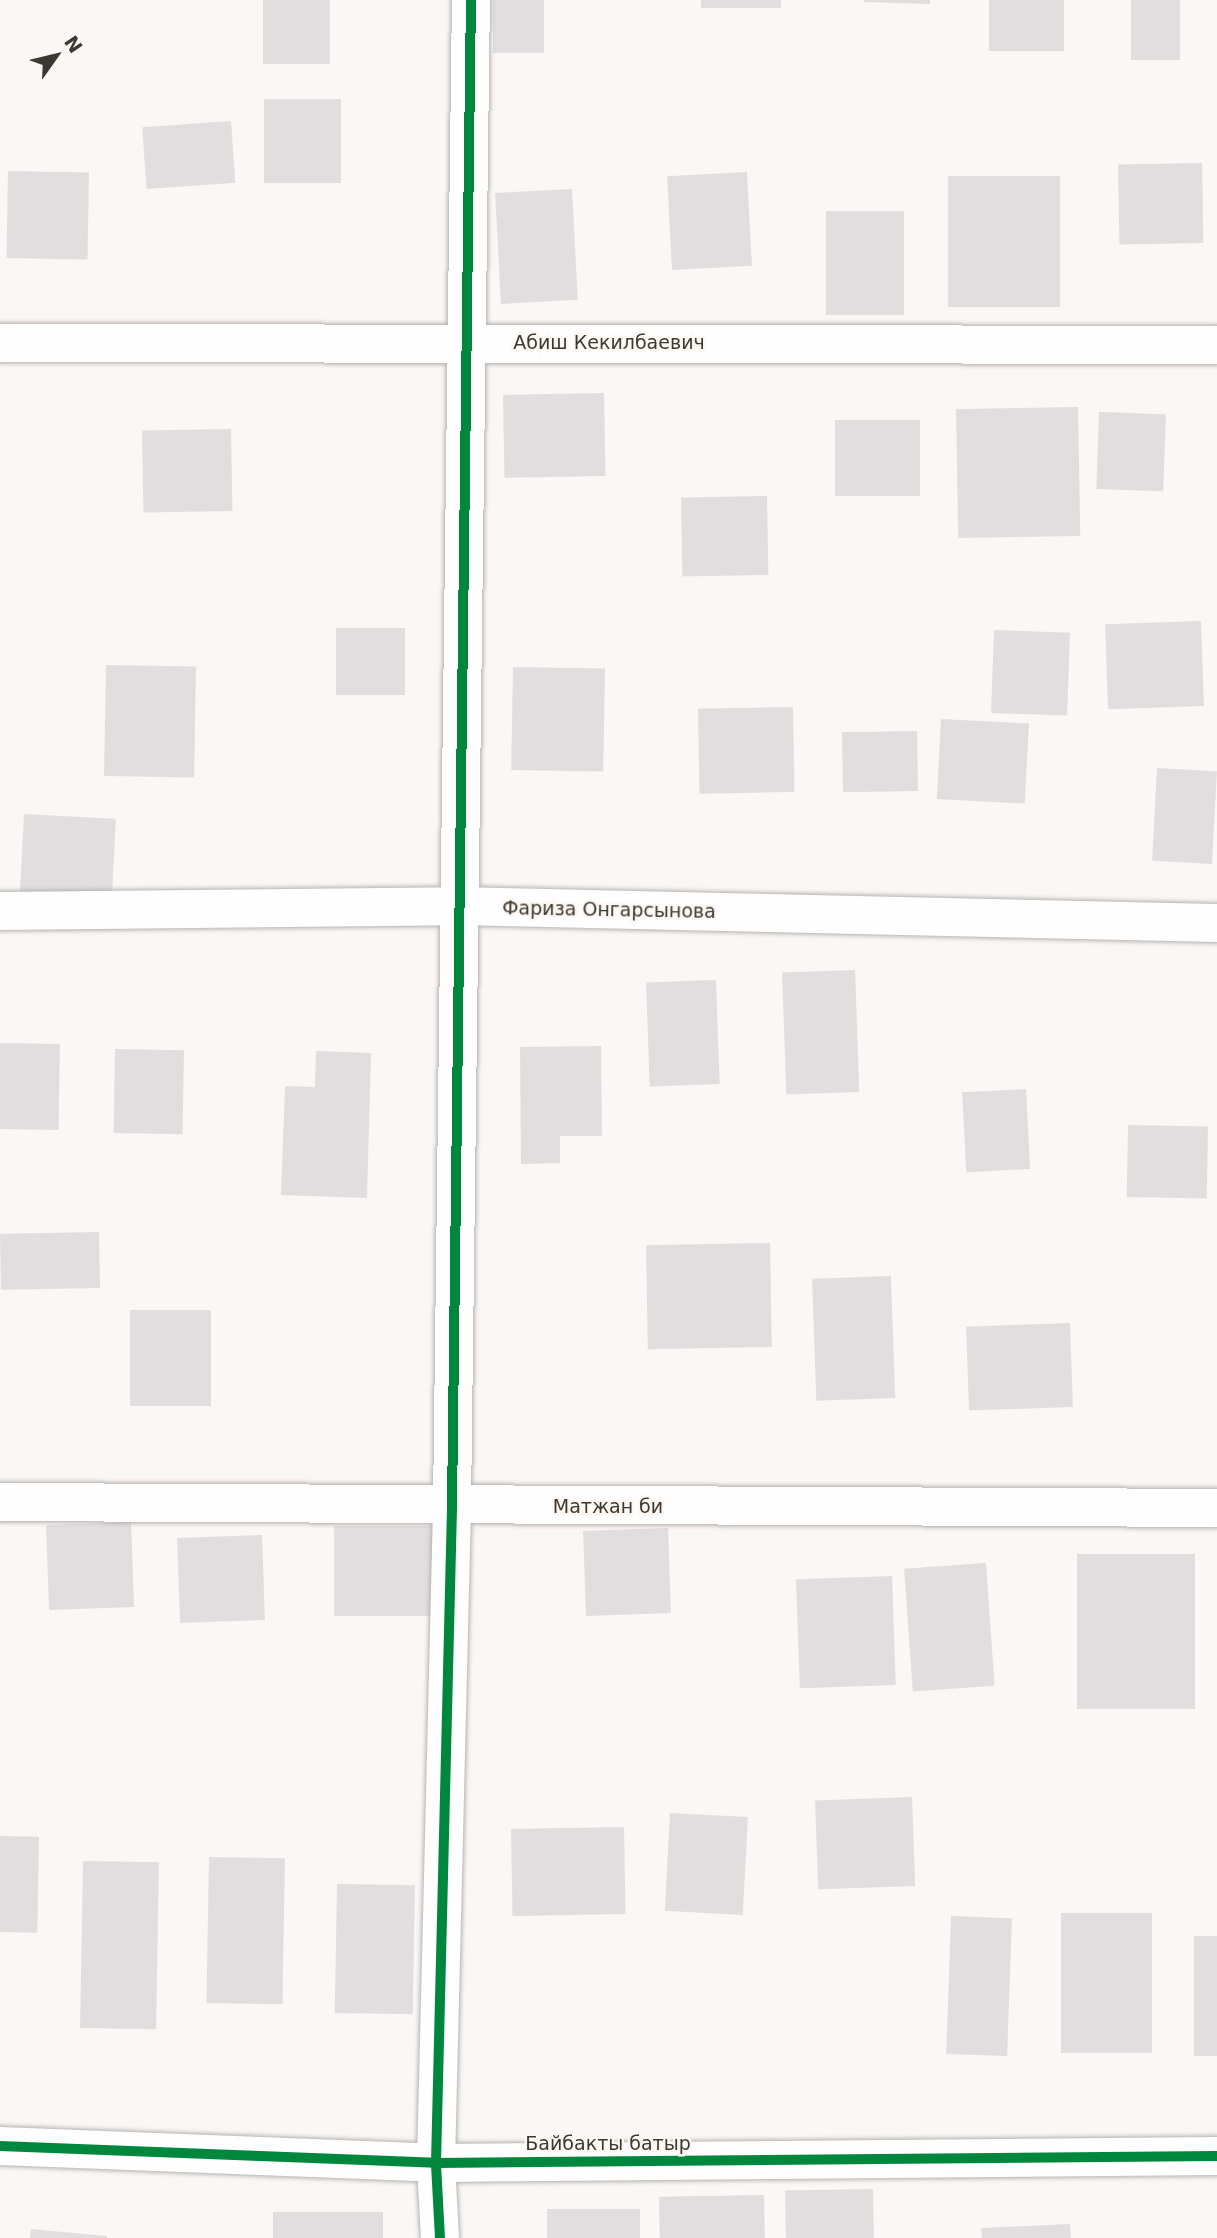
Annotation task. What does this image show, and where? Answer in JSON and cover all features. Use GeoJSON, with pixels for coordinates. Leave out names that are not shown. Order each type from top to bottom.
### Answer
{"type":"FeatureCollection","features":[{"type":"Feature","properties":{"kind":"street"},"geometry":{"type":"LineString","coordinates":[[440,2238],[436,2163],[452,1506],[457,906],[470,343],[471,0]]}},
{"type":"Feature","properties":{"kind":"street","name":"Абиш Кекилбаевич"},"geometry":{"type":"LineString","coordinates":[[0,343],[1217,345]]}},
{"type":"Feature","properties":{"kind":"street","name":"Фариза Онгарсынова"},"geometry":{"type":"LineString","coordinates":[[0,911],[457,906],[1217,923]]}},
{"type":"Feature","properties":{"kind":"street","name":"Матжан би"},"geometry":{"type":"LineString","coordinates":[[0,1502],[1217,1508]]}},
{"type":"Feature","properties":{"kind":"street","name":"Байбакты батыр"},"geometry":{"type":"LineString","coordinates":[[0,2146],[436,2163],[1217,2156]]}},
{"type":"Feature","properties":{"kind":"building"},"geometry":{"type":"Polygon","coordinates":[[[263,0],[330,0],[330,64],[263,64],[263,0]]]}},
{"type":"Feature","properties":{"kind":"building"},"geometry":{"type":"Polygon","coordinates":[[[493,0],[544,0],[544,53],[493,53],[493,0]]]}},
{"type":"Feature","properties":{"kind":"building"},"geometry":{"type":"Polygon","coordinates":[[[701,0],[781,0],[781,8],[701,8],[701,0]]]}},
{"type":"Feature","properties":{"kind":"building"},"geometry":{"type":"Polygon","coordinates":[[[930,0],[930,4],[864,2],[930,0]]]}},
{"type":"Feature","properties":{"kind":"building"},"geometry":{"type":"Polygon","coordinates":[[[989,0],[1064,0],[1064,51],[989,51],[989,0]]]}},
{"type":"Feature","properties":{"kind":"building"},"geometry":{"type":"Polygon","coordinates":[[[1131,0],[1180,0],[1180,60],[1131,60],[1131,0]]]}},
{"type":"Feature","properties":{"kind":"building"},"geometry":{"type":"Polygon","coordinates":[[[264,99],[341,99],[341,183],[264,183],[264,99]]]}},
{"type":"Feature","properties":{"kind":"building"},"geometry":{"type":"Polygon","coordinates":[[[231,121],[235,183],[147,189],[142,127],[231,121]]]}},
{"type":"Feature","properties":{"kind":"building"},"geometry":{"type":"Polygon","coordinates":[[[1202,163],[1203,243],[1119,244],[1118,164],[1202,163]]]}},
{"type":"Feature","properties":{"kind":"building"},"geometry":{"type":"Polygon","coordinates":[[[8,171],[89,172],[87,259],[6,258],[8,171]]]}},
{"type":"Feature","properties":{"kind":"building"},"geometry":{"type":"Polygon","coordinates":[[[747,172],[752,266],[672,270],[667,176],[747,172]]]}},
{"type":"Feature","properties":{"kind":"building"},"geometry":{"type":"Polygon","coordinates":[[[948,176],[1060,176],[1060,307],[948,307],[948,176]]]}},
{"type":"Feature","properties":{"kind":"building"},"geometry":{"type":"Polygon","coordinates":[[[572,189],[578,300],[501,304],[495,193],[572,189]]]}},
{"type":"Feature","properties":{"kind":"building"},"geometry":{"type":"Polygon","coordinates":[[[826,211],[904,211],[904,315],[826,315],[826,211]]]}},
{"type":"Feature","properties":{"kind":"building"},"geometry":{"type":"Polygon","coordinates":[[[604,393],[605,476],[504,478],[503,395],[604,393]]]}},
{"type":"Feature","properties":{"kind":"building"},"geometry":{"type":"Polygon","coordinates":[[[1078,407],[1080,536],[958,538],[956,409],[1078,407]]]}},
{"type":"Feature","properties":{"kind":"building"},"geometry":{"type":"Polygon","coordinates":[[[1099,412],[1166,414],[1163,491],[1096,489],[1099,412]]]}},
{"type":"Feature","properties":{"kind":"building"},"geometry":{"type":"Polygon","coordinates":[[[835,420],[920,420],[920,496],[835,496],[835,420]]]}},
{"type":"Feature","properties":{"kind":"building"},"geometry":{"type":"Polygon","coordinates":[[[231,429],[232,511],[143,513],[142,431],[231,429]]]}},
{"type":"Feature","properties":{"kind":"building"},"geometry":{"type":"Polygon","coordinates":[[[767,496],[768,575],[682,576],[681,498],[767,496]]]}},
{"type":"Feature","properties":{"kind":"building"},"geometry":{"type":"Polygon","coordinates":[[[1201,621],[1204,706],[1108,709],[1105,624],[1201,621]]]}},
{"type":"Feature","properties":{"kind":"building"},"geometry":{"type":"Polygon","coordinates":[[[336,628],[405,628],[405,695],[336,695],[336,628]]]}},
{"type":"Feature","properties":{"kind":"building"},"geometry":{"type":"Polygon","coordinates":[[[994,630],[1070,633],[1067,716],[991,713],[994,630]]]}},
{"type":"Feature","properties":{"kind":"building"},"geometry":{"type":"Polygon","coordinates":[[[106,665],[196,667],[194,778],[104,776],[106,665]]]}},
{"type":"Feature","properties":{"kind":"building"},"geometry":{"type":"Polygon","coordinates":[[[513,667],[605,669],[603,772],[511,770],[513,667]]]}},
{"type":"Feature","properties":{"kind":"building"},"geometry":{"type":"Polygon","coordinates":[[[793,707],[794,792],[699,794],[698,709],[793,707]]]}},
{"type":"Feature","properties":{"kind":"building"},"geometry":{"type":"Polygon","coordinates":[[[941,719],[1029,724],[1025,803],[937,799],[941,719]]]}},
{"type":"Feature","properties":{"kind":"building"},"geometry":{"type":"Polygon","coordinates":[[[917,731],[918,791],[843,792],[842,732],[917,731]]]}},
{"type":"Feature","properties":{"kind":"building"},"geometry":{"type":"Polygon","coordinates":[[[1157,768],[1217,771],[1212,864],[1152,861],[1157,768]]]}},
{"type":"Feature","properties":{"kind":"building"},"geometry":{"type":"Polygon","coordinates":[[[24,814],[116,819],[112,898],[20,893],[24,814]]]}},
{"type":"Feature","properties":{"kind":"building"},"geometry":{"type":"Polygon","coordinates":[[[855,970],[859,1092],[786,1094],[782,973],[855,970]]]}},
{"type":"Feature","properties":{"kind":"building"},"geometry":{"type":"Polygon","coordinates":[[[716,980],[720,1084],[650,1086],[646,982],[716,980]]]}},
{"type":"Feature","properties":{"kind":"building"},"geometry":{"type":"Polygon","coordinates":[[[0,1043],[60,1044],[58,1130],[0,1129],[0,1043]]]}},
{"type":"Feature","properties":{"kind":"building"},"geometry":{"type":"Polygon","coordinates":[[[601,1046],[602,1136],[560,1136],[560,1163],[521,1164],[520,1047],[601,1046]]]}},
{"type":"Feature","properties":{"kind":"building"},"geometry":{"type":"Polygon","coordinates":[[[115,1049],[184,1050],[183,1134],[114,1133],[115,1049]]]}},
{"type":"Feature","properties":{"kind":"building"},"geometry":{"type":"Polygon","coordinates":[[[316,1051],[371,1053],[367,1198],[281,1195],[285,1086],[315,1087],[316,1051]]]}},
{"type":"Feature","properties":{"kind":"building"},"geometry":{"type":"Polygon","coordinates":[[[1026,1089],[1030,1169],[966,1172],[962,1092],[1026,1089]]]}},
{"type":"Feature","properties":{"kind":"building"},"geometry":{"type":"Polygon","coordinates":[[[1128,1125],[1208,1126],[1207,1198],[1127,1197],[1128,1125]]]}},
{"type":"Feature","properties":{"kind":"building"},"geometry":{"type":"Polygon","coordinates":[[[99,1232],[100,1288],[1,1290],[0,1234],[99,1232]]]}},
{"type":"Feature","properties":{"kind":"building"},"geometry":{"type":"Polygon","coordinates":[[[770,1243],[772,1347],[648,1349],[646,1245],[770,1243]]]}},
{"type":"Feature","properties":{"kind":"building"},"geometry":{"type":"Polygon","coordinates":[[[891,1276],[895,1398],[816,1401],[812,1279],[891,1276]]]}},
{"type":"Feature","properties":{"kind":"building"},"geometry":{"type":"Polygon","coordinates":[[[130,1310],[211,1310],[211,1406],[130,1406],[130,1310]]]}},
{"type":"Feature","properties":{"kind":"building"},"geometry":{"type":"Polygon","coordinates":[[[1070,1323],[1073,1407],[969,1411],[966,1327],[1070,1323]]]}},
{"type":"Feature","properties":{"kind":"building"},"geometry":{"type":"Polygon","coordinates":[[[131,1522],[134,1607],[49,1610],[46,1525],[131,1522]]]}},
{"type":"Feature","properties":{"kind":"building"},"geometry":{"type":"Polygon","coordinates":[[[334,1526],[434,1526],[434,1616],[334,1616],[334,1526]]]}},
{"type":"Feature","properties":{"kind":"building"},"geometry":{"type":"Polygon","coordinates":[[[668,1528],[671,1613],[586,1616],[583,1531],[668,1528]]]}},
{"type":"Feature","properties":{"kind":"building"},"geometry":{"type":"Polygon","coordinates":[[[262,1535],[265,1620],[180,1623],[177,1538],[262,1535]]]}},
{"type":"Feature","properties":{"kind":"building"},"geometry":{"type":"Polygon","coordinates":[[[1077,1554],[1195,1554],[1195,1709],[1077,1709],[1077,1554]]]}},
{"type":"Feature","properties":{"kind":"building"},"geometry":{"type":"Polygon","coordinates":[[[986,1563],[995,1686],[913,1691],[904,1569],[986,1563]]]}},
{"type":"Feature","properties":{"kind":"building"},"geometry":{"type":"Polygon","coordinates":[[[892,1576],[896,1685],[800,1688],[796,1579],[892,1576]]]}},
{"type":"Feature","properties":{"kind":"building"},"geometry":{"type":"Polygon","coordinates":[[[912,1797],[915,1886],[818,1889],[815,1800],[912,1797]]]}},
{"type":"Feature","properties":{"kind":"building"},"geometry":{"type":"Polygon","coordinates":[[[670,1813],[748,1817],[743,1915],[665,1911],[670,1813]]]}},
{"type":"Feature","properties":{"kind":"building"},"geometry":{"type":"Polygon","coordinates":[[[624,1827],[626,1914],[513,1916],[511,1829],[624,1827]]]}},
{"type":"Feature","properties":{"kind":"building"},"geometry":{"type":"Polygon","coordinates":[[[0,1836],[39,1837],[37,1933],[0,1932],[0,1836]]]}},
{"type":"Feature","properties":{"kind":"building"},"geometry":{"type":"Polygon","coordinates":[[[209,1857],[285,1858],[282,2004],[206,2003],[209,1857]]]}},
{"type":"Feature","properties":{"kind":"building"},"geometry":{"type":"Polygon","coordinates":[[[83,1861],[159,1862],[156,2029],[80,2028],[83,1861]]]}},
{"type":"Feature","properties":{"kind":"building"},"geometry":{"type":"Polygon","coordinates":[[[337,1884],[415,1885],[413,2014],[335,2013],[337,1884]]]}},
{"type":"Feature","properties":{"kind":"building"},"geometry":{"type":"Polygon","coordinates":[[[1061,1913],[1152,1913],[1152,2053],[1061,2053],[1061,1913]]]}},
{"type":"Feature","properties":{"kind":"building"},"geometry":{"type":"Polygon","coordinates":[[[951,1916],[1012,1918],[1007,2056],[946,2054],[951,1916]]]}},
{"type":"Feature","properties":{"kind":"building"},"geometry":{"type":"Polygon","coordinates":[[[1194,1936],[1217,1936],[1217,2056],[1194,2056],[1194,1936]]]}},
{"type":"Feature","properties":{"kind":"building"},"geometry":{"type":"Polygon","coordinates":[[[873,2189],[874,2238],[786,2238],[785,2191],[873,2189]]]}},
{"type":"Feature","properties":{"kind":"building"},"geometry":{"type":"Polygon","coordinates":[[[764,2195],[765,2238],[660,2238],[659,2197],[764,2195]]]}},
{"type":"Feature","properties":{"kind":"building"},"geometry":{"type":"Polygon","coordinates":[[[547,2209],[640,2209],[640,2238],[547,2238],[547,2209]]]}},
{"type":"Feature","properties":{"kind":"building"},"geometry":{"type":"Polygon","coordinates":[[[273,2212],[383,2212],[383,2238],[273,2238],[273,2212]]]}},
{"type":"Feature","properties":{"kind":"building"},"geometry":{"type":"Polygon","coordinates":[[[1070,2224],[1071,2238],[982,2238],[981,2228],[1070,2224]]]}},
{"type":"Feature","properties":{"kind":"building"},"geometry":{"type":"Polygon","coordinates":[[[31,2229],[107,2236],[107,2238],[30,2238],[31,2229]]]}},
{"type":"Feature","properties":{"kind":"cycle path"},"geometry":{"type":"LineString","coordinates":[[440,2238],[436,2163],[452,1506],[471,0]]}},
{"type":"Feature","properties":{"kind":"cycle path"},"geometry":{"type":"LineString","coordinates":[[0,2146],[436,2163],[1217,2156]]}}]}
